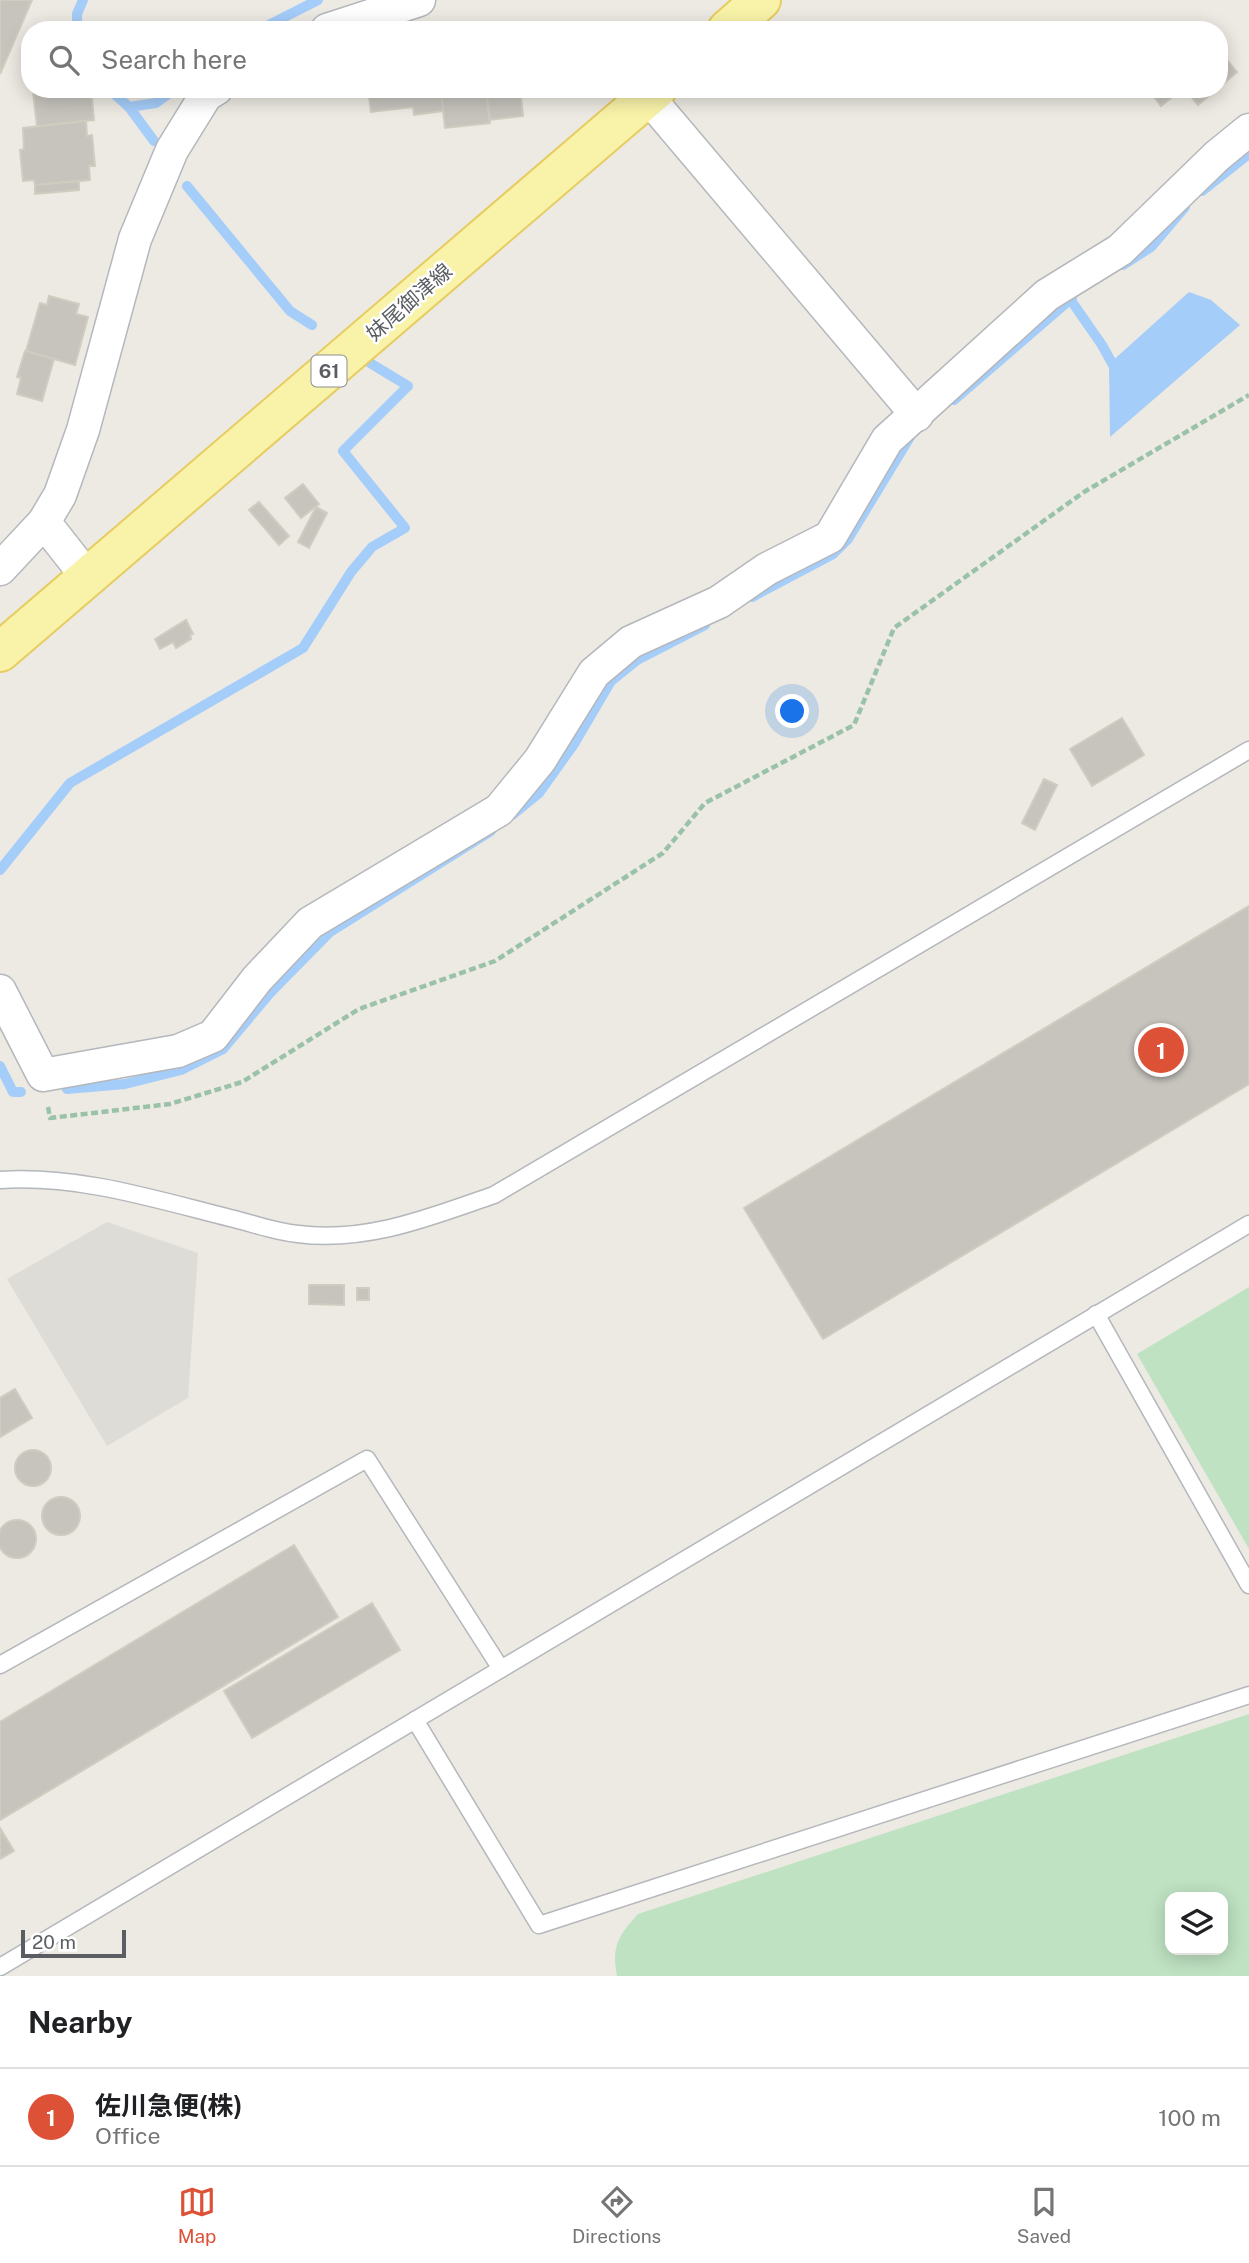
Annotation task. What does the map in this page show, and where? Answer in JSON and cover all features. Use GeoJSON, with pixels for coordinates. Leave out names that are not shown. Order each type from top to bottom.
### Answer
{"type":"FeatureCollection","features":[{"type":"Feature","properties":{"kind":"main road"},"geometry":{"type":"LineString","coordinates":[[737,21],[761,0]]}},
{"type":"Feature","properties":{"kind":"main road","name":"妹尾御津線"},"geometry":{"type":"LineString","coordinates":[[0,652],[647,98]]}},
{"type":"Feature","properties":{"kind":"street"},"geometry":{"type":"LineString","coordinates":[[355,21],[419,0]]}},
{"type":"Feature","properties":{"kind":"street"},"geometry":{"type":"LineString","coordinates":[[0,569],[44,522],[60,495],[83,430],[135,239],[172,150],[204,98]]}},
{"type":"Feature","properties":{"kind":"street"},"geometry":{"type":"LineString","coordinates":[[657,98],[917,415]]}},
{"type":"Feature","properties":{"kind":"street"},"geometry":{"type":"LineString","coordinates":[[0,991],[43,1075],[178,1051],[213,1035],[257,979],[310,923],[499,810],[540,760],[594,673],[631,642],[719,602],[767,569],[830,537],[887,440],[1047,295],[1120,250],[1217,156],[1249,130]]}},
{"type":"Feature","properties":{"kind":"street"},"geometry":{"type":"LineString","coordinates":[[44,522],[88,578]]}},
{"type":"Feature","properties":{"kind":"lane"},"geometry":{"type":"LineString","coordinates":[[0,1180],[56,1180],[107,1187],[297,1234],[353,1236],[398,1227],[494,1195],[1249,750]]}},
{"type":"Feature","properties":{"kind":"lane"},"geometry":{"type":"LineString","coordinates":[[0,1967],[1249,1224]]}},
{"type":"Feature","properties":{"kind":"lane"},"geometry":{"type":"LineString","coordinates":[[1096,1314],[1249,1585]]}},
{"type":"Feature","properties":{"kind":"lane"},"geometry":{"type":"LineString","coordinates":[[0,1665],[367,1458],[501,1669]]}},
{"type":"Feature","properties":{"kind":"lane"},"geometry":{"type":"LineString","coordinates":[[415,1720],[539,1925],[1249,1695]]}},
{"type":"Feature","properties":{"kind":"path"},"geometry":{"type":"LineString","coordinates":[[43,1075],[50,1118],[170,1104],[242,1082],[359,1009],[495,961],[663,853],[705,803],[855,724],[894,628],[1084,492],[1249,395]]}},
{"type":"Feature","properties":{"kind":"shaded area"},"geometry":{"type":"Polygon","coordinates":[[[107,1222],[198,1253],[188,1398],[107,1446],[7,1279],[107,1222]]]}},
{"type":"Feature","properties":{"kind":"green space"},"geometry":{"type":"Polygon","coordinates":[[[1249,1287],[1249,1549],[1137,1354],[1249,1287]]]}},
{"type":"Feature","properties":{"kind":"green space"},"geometry":{"type":"Polygon","coordinates":[[[1249,1714],[1249,1976],[617,1976],[616,1949],[626,1928],[638,1914],[1249,1714]]]}},
{"type":"Feature","properties":{"kind":"water"},"geometry":{"type":"Polygon","coordinates":[[[1189,292],[1211,300],[1240,325],[1110,437],[1109,364],[1189,292]]]}},
{"type":"Feature","properties":{"kind":"building"},"geometry":{"type":"Polygon","coordinates":[[[0,0],[32,0],[21,21],[0,74],[0,0]]]}},
{"type":"Feature","properties":{"kind":"building"},"geometry":{"type":"Polygon","coordinates":[[[1228,61],[1237,72],[1228,80],[1228,61]]]}},
{"type":"Feature","properties":{"kind":"building"},"geometry":{"type":"Polygon","coordinates":[[[34,98],[92,98],[94,120],[37,126],[34,98]]]}},
{"type":"Feature","properties":{"kind":"building"},"geometry":{"type":"Polygon","coordinates":[[[369,98],[442,98],[444,111],[414,115],[413,107],[371,112],[369,98]]]}},
{"type":"Feature","properties":{"kind":"building"},"geometry":{"type":"Polygon","coordinates":[[[442,98],[487,98],[490,123],[445,128],[442,98]]]}},
{"type":"Feature","properties":{"kind":"building"},"geometry":{"type":"Polygon","coordinates":[[[487,98],[521,98],[523,116],[490,120],[487,98]]]}},
{"type":"Feature","properties":{"kind":"building"},"geometry":{"type":"Polygon","coordinates":[[[1155,98],[1171,98],[1161,106],[1155,98]]]}},
{"type":"Feature","properties":{"kind":"building"},"geometry":{"type":"Polygon","coordinates":[[[1192,98],[1206,98],[1198,105],[1192,98]]]}},
{"type":"Feature","properties":{"kind":"building"},"geometry":{"type":"Polygon","coordinates":[[[86,121],[87,136],[92,135],[95,166],[89,166],[90,180],[35,185],[34,180],[23,181],[20,150],[24,149],[23,128],[86,121]]]}},
{"type":"Feature","properties":{"kind":"building"},"geometry":{"type":"Polygon","coordinates":[[[79,181],[79,190],[35,194],[35,185],[79,181]]]}},
{"type":"Feature","properties":{"kind":"building"},"geometry":{"type":"Polygon","coordinates":[[[49,296],[79,304],[76,314],[88,317],[75,365],[26,351],[40,303],[47,305],[49,296]]]}},
{"type":"Feature","properties":{"kind":"building"},"geometry":{"type":"Polygon","coordinates":[[[25,351],[54,359],[42,401],[17,394],[21,378],[17,377],[25,351]]]}},
{"type":"Feature","properties":{"kind":"building"},"geometry":{"type":"Polygon","coordinates":[[[303,484],[319,504],[301,518],[285,498],[303,484]]]}},
{"type":"Feature","properties":{"kind":"building"},"geometry":{"type":"Polygon","coordinates":[[[259,502],[289,536],[279,545],[249,510],[259,502]]]}},
{"type":"Feature","properties":{"kind":"building"},"geometry":{"type":"Polygon","coordinates":[[[316,507],[327,513],[309,548],[298,542],[316,507]]]}},
{"type":"Feature","properties":{"kind":"building"},"geometry":{"type":"Polygon","coordinates":[[[186,620],[193,634],[190,635],[191,639],[176,648],[173,642],[160,649],[155,639],[186,620]]]}},
{"type":"Feature","properties":{"kind":"building"},"geometry":{"type":"Polygon","coordinates":[[[1122,718],[1144,755],[1092,786],[1070,749],[1122,718]]]}},
{"type":"Feature","properties":{"kind":"building"},"geometry":{"type":"Polygon","coordinates":[[[1044,779],[1057,785],[1035,830],[1022,823],[1044,779]]]}},
{"type":"Feature","properties":{"kind":"building"},"geometry":{"type":"Polygon","coordinates":[[[1249,906],[1249,1084],[823,1339],[744,1208],[1249,906]]]}},
{"type":"Feature","properties":{"kind":"building"},"geometry":{"type":"Polygon","coordinates":[[[309,1285],[344,1285],[344,1305],[309,1304],[309,1285]]]}},
{"type":"Feature","properties":{"kind":"building"},"geometry":{"type":"Polygon","coordinates":[[[357,1288],[369,1288],[369,1300],[357,1300],[357,1288]]]}},
{"type":"Feature","properties":{"kind":"building"},"geometry":{"type":"Polygon","coordinates":[[[15,1389],[32,1418],[0,1437],[0,1398],[15,1389]]]}},
{"type":"Feature","properties":{"kind":"building"},"geometry":{"type":"Polygon","coordinates":[[[33,1450],[46,1455],[51,1468],[46,1481],[33,1486],[20,1481],[15,1468],[20,1455],[33,1450]]]}},
{"type":"Feature","properties":{"kind":"building"},"geometry":{"type":"Polygon","coordinates":[[[61,1497],[74,1503],[80,1516],[74,1529],[61,1535],[48,1529],[42,1516],[48,1503],[61,1497]]]}},
{"type":"Feature","properties":{"kind":"building"},"geometry":{"type":"Polygon","coordinates":[[[10,1521],[24,1521],[31,1525],[35,1532],[35,1546],[31,1553],[24,1557],[10,1557],[3,1553],[-1,1546],[-1,1532],[3,1525],[10,1521]]]}},
{"type":"Feature","properties":{"kind":"building"},"geometry":{"type":"Polygon","coordinates":[[[294,1545],[338,1617],[0,1820],[0,1722],[294,1545]]]}},
{"type":"Feature","properties":{"kind":"building"},"geometry":{"type":"Polygon","coordinates":[[[372,1603],[400,1650],[252,1738],[224,1691],[372,1603]]]}},
{"type":"Feature","properties":{"kind":"building"},"geometry":{"type":"Polygon","coordinates":[[[0,1828],[14,1851],[0,1859],[0,1828]]]}},
{"type":"Feature","properties":{"kind":"waterway"},"geometry":{"type":"LineString","coordinates":[[77,21],[83,0]]}},
{"type":"Feature","properties":{"kind":"waterway"},"geometry":{"type":"LineString","coordinates":[[277,21],[318,0]]}},
{"type":"Feature","properties":{"kind":"waterway"},"geometry":{"type":"LineString","coordinates":[[119,98],[129,107]]}},
{"type":"Feature","properties":{"kind":"waterway"},"geometry":{"type":"LineString","coordinates":[[154,141],[129,107],[156,103],[163,98]]}},
{"type":"Feature","properties":{"kind":"waterway"},"geometry":{"type":"LineString","coordinates":[[1202,191],[1249,154]]}},
{"type":"Feature","properties":{"kind":"waterway"},"geometry":{"type":"LineString","coordinates":[[187,186],[290,311],[312,325]]}},
{"type":"Feature","properties":{"kind":"waterway"},"geometry":{"type":"LineString","coordinates":[[1123,265],[1151,247],[1185,207]]}},
{"type":"Feature","properties":{"kind":"waterway"},"geometry":{"type":"LineString","coordinates":[[954,400],[1072,298]]}},
{"type":"Feature","properties":{"kind":"waterway"},"geometry":{"type":"LineString","coordinates":[[1070,299],[1102,345],[1118,374]]}},
{"type":"Feature","properties":{"kind":"waterway"},"geometry":{"type":"LineString","coordinates":[[0,870],[70,783],[303,648],[351,572],[372,547],[405,528],[343,451],[408,386],[370,363]]}},
{"type":"Feature","properties":{"kind":"waterway"},"geometry":{"type":"LineString","coordinates":[[752,597],[833,554],[848,539],[910,437]]}},
{"type":"Feature","properties":{"kind":"waterway"},"geometry":{"type":"LineString","coordinates":[[512,815],[539,793],[574,744],[611,681],[637,660],[705,625]]}},
{"type":"Feature","properties":{"kind":"waterway"},"geometry":{"type":"LineString","coordinates":[[67,1089],[125,1084],[181,1070],[223,1049],[270,993],[330,932],[491,831]]}},
{"type":"Feature","properties":{"kind":"waterway"},"geometry":{"type":"LineString","coordinates":[[0,1066],[13,1092],[21,1092]]}},
{"type":"Feature","properties":{"kind":"place","name":"佐川急便(株)"},"geometry":{"type":"Point","coordinates":[1161,1050]}}]}
